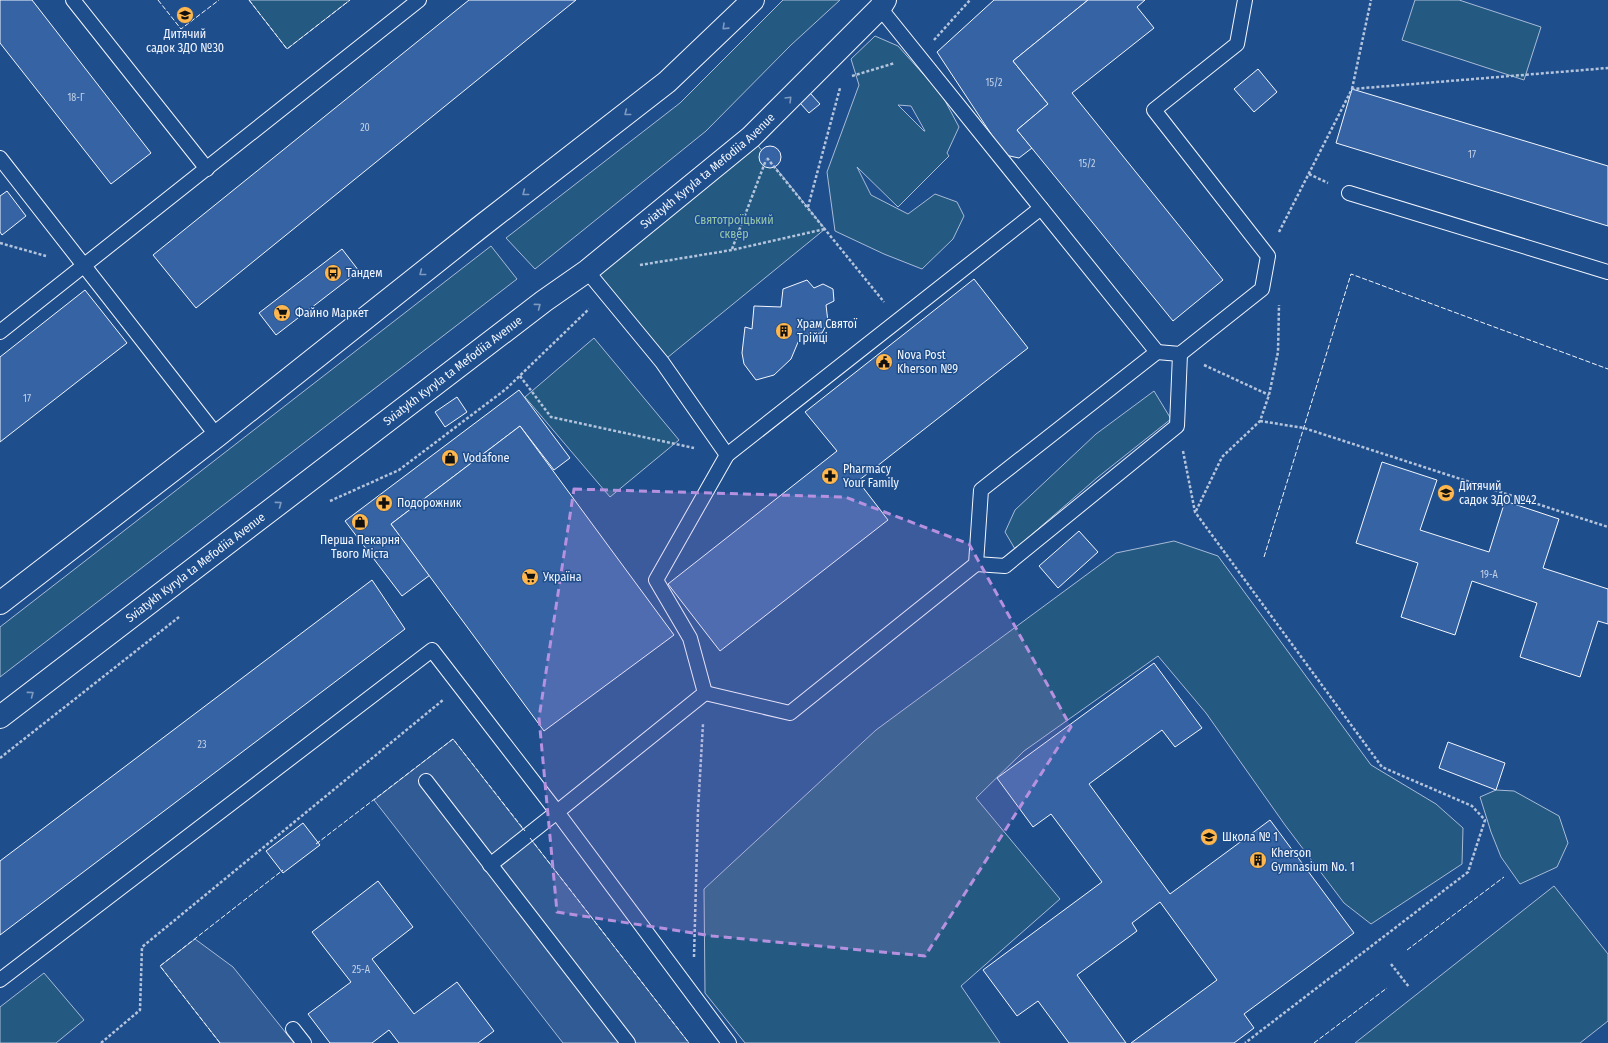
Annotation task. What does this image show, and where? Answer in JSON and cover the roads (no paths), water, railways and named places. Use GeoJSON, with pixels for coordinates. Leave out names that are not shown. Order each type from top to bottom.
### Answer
{"type":"FeatureCollection","features":[{"type":"Feature","properties":{"kind":"street"},"geometry":{"type":"LineString","coordinates":[[0,603],[217,436],[478,228],[667,82],[753,0]]}},
{"type":"Feature","properties":{"kind":"street","name":"Sviatykh Kyryla ta Mefodiia Avenue"},"geometry":{"type":"LineString","coordinates":[[0,717],[531,311],[587,271],[751,137],[883,4]]}},
{"type":"Feature","properties":{"kind":"lane"},"geometry":{"type":"LineString","coordinates":[[73,0],[207,169]]}},
{"type":"Feature","properties":{"kind":"lane"},"geometry":{"type":"LineString","coordinates":[[0,332],[419,0]]}},
{"type":"Feature","properties":{"kind":"lane"},"geometry":{"type":"LineString","coordinates":[[976,564],[981,490],[1156,352],[1180,354],[1262,290],[1268,256],[1154,110],[1237,44],[1246,0]]}},
{"type":"Feature","properties":{"kind":"lane"},"geometry":{"type":"LineString","coordinates":[[883,4],[919,56],[1156,352]]}},
{"type":"Feature","properties":{"kind":"lane"},"geometry":{"type":"LineString","coordinates":[[0,158],[217,436]]}},
{"type":"Feature","properties":{"kind":"lane"},"geometry":{"type":"LineString","coordinates":[[1349,192],[1608,272]]}},
{"type":"Feature","properties":{"kind":"lane"},"geometry":{"type":"LineString","coordinates":[[705,693],[690,638],[656,580],[727,455],[1041,208]]}},
{"type":"Feature","properties":{"kind":"lane"},"geometry":{"type":"LineString","coordinates":[[587,271],[662,362],[727,455]]}},
{"type":"Feature","properties":{"kind":"lane"},"geometry":{"type":"LineString","coordinates":[[705,693],[790,713],[976,564],[1005,566],[1177,426],[1180,354]]}},
{"type":"Feature","properties":{"kind":"lane"},"geometry":{"type":"LineString","coordinates":[[0,980],[432,650],[557,812],[729,1043]]}},
{"type":"Feature","properties":{"kind":"lane"},"geometry":{"type":"LineString","coordinates":[[490,864],[705,693]]}},
{"type":"Feature","properties":{"kind":"lane"},"geometry":{"type":"LineString","coordinates":[[426,781],[628,1043]]}},
{"type":"Feature","properties":{"kind":"lane"},"geometry":{"type":"LineString","coordinates":[[293,1028],[304,1043]]}},
{"type":"Feature","properties":{"kind":"place","name":"Дитячий садок ЗДО №30"},"geometry":{"type":"Point","coordinates":[185,15]}},
{"type":"Feature","properties":{"kind":"place","name":"Тандем"},"geometry":{"type":"Point","coordinates":[333,273]}},
{"type":"Feature","properties":{"kind":"place","name":"Файно Маркет"},"geometry":{"type":"Point","coordinates":[282,313]}},
{"type":"Feature","properties":{"kind":"place","name":"Храм Святої Трійці"},"geometry":{"type":"Point","coordinates":[784,331]}},
{"type":"Feature","properties":{"kind":"place","name":"Nova Post Kherson №9"},"geometry":{"type":"Point","coordinates":[884,362]}},
{"type":"Feature","properties":{"kind":"place","name":"Vodafone"},"geometry":{"type":"Point","coordinates":[450,458]}},
{"type":"Feature","properties":{"kind":"place","name":"Pharmacy Your Family"},"geometry":{"type":"Point","coordinates":[830,476]}},
{"type":"Feature","properties":{"kind":"place","name":"Дитячий садок ЗДО №42"},"geometry":{"type":"Point","coordinates":[1446,493]}},
{"type":"Feature","properties":{"kind":"place","name":"Подорожник"},"geometry":{"type":"Point","coordinates":[384,503]}},
{"type":"Feature","properties":{"kind":"place","name":"Перша Пекарня Твого Міста"},"geometry":{"type":"Point","coordinates":[360,522]}},
{"type":"Feature","properties":{"kind":"place","name":"Україна"},"geometry":{"type":"Point","coordinates":[530,577]}},
{"type":"Feature","properties":{"kind":"place","name":"Школа № 1"},"geometry":{"type":"Point","coordinates":[1209,837]}},
{"type":"Feature","properties":{"kind":"place","name":"Kherson Gymnasium No. 1"},"geometry":{"type":"Point","coordinates":[1258,860]}},
{"type":"Feature","properties":{"kind":"park label","name":"Святотроїцький сквер"},"geometry":{"type":"Point","coordinates":[734,227]}}]}
